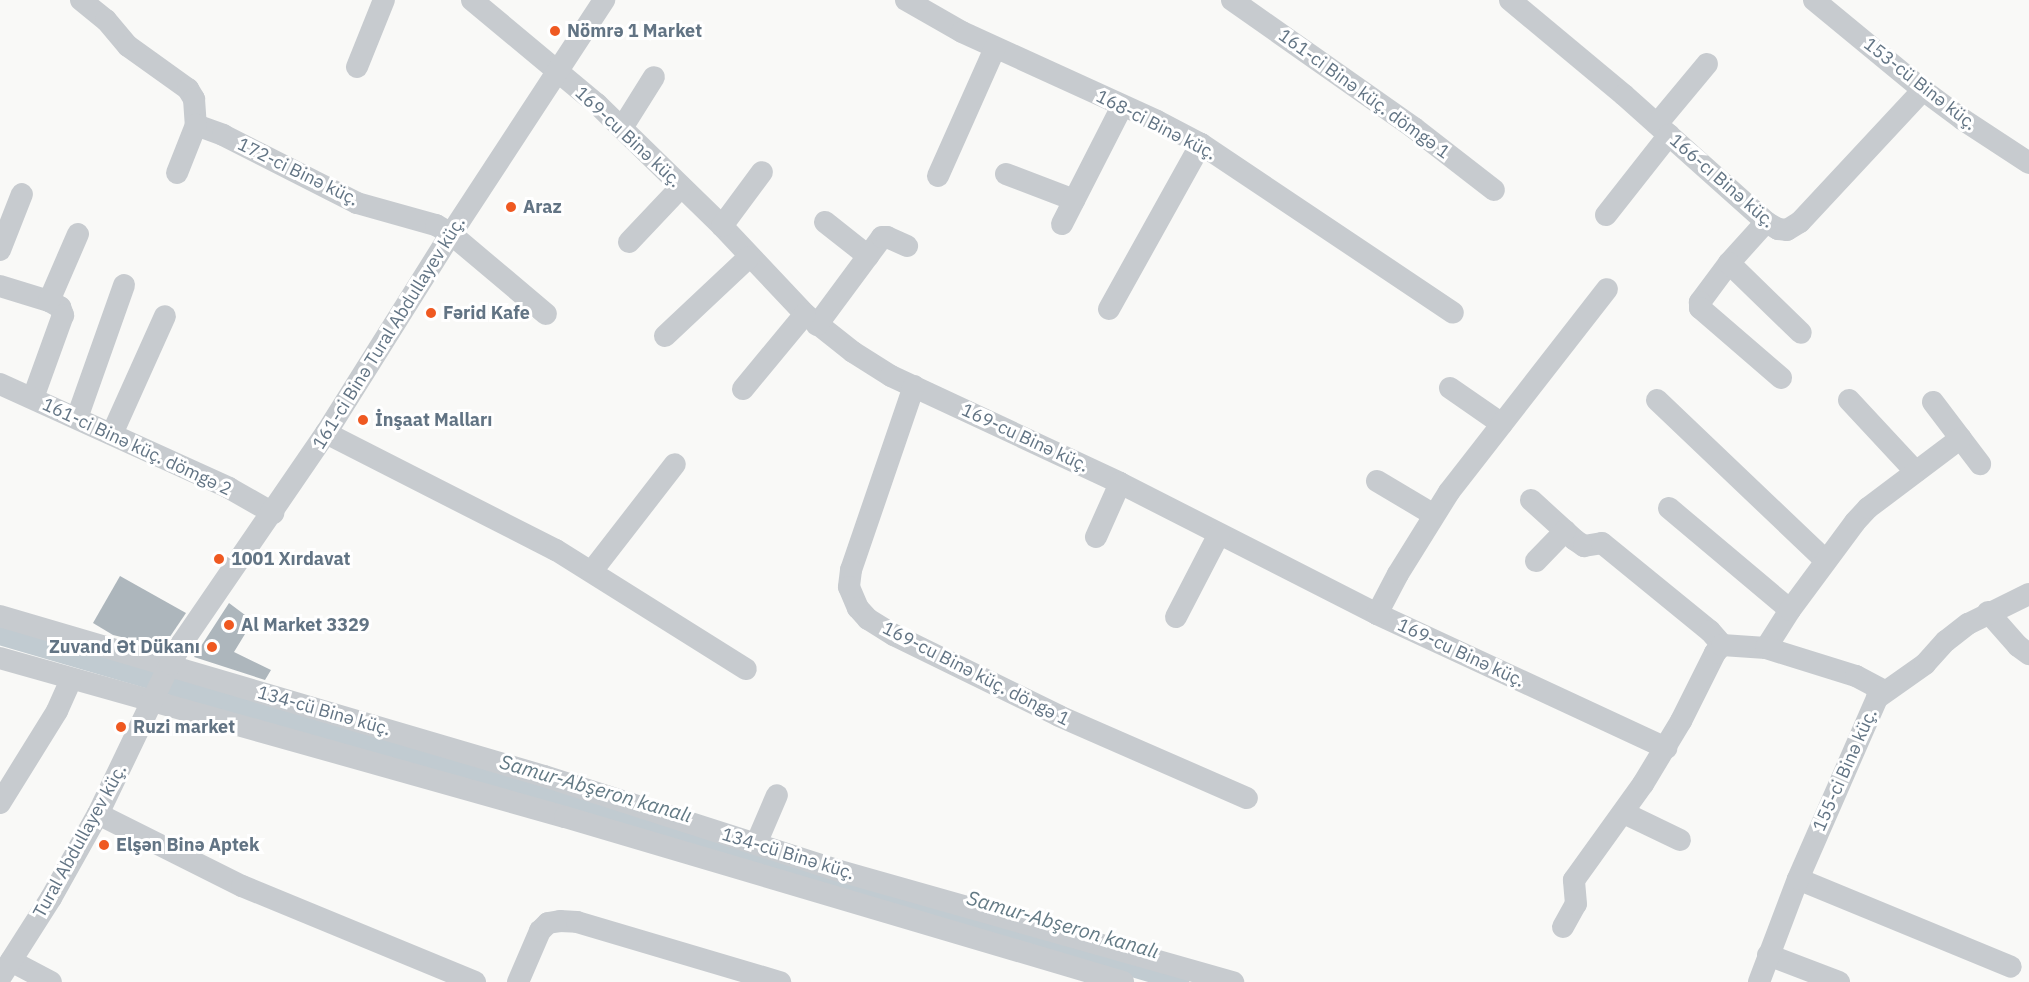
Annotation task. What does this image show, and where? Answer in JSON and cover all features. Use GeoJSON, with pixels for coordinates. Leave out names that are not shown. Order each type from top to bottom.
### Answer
{"type":"FeatureCollection","features":[{"type":"Feature","properties":{"kind":"street"},"geometry":{"type":"LineString","coordinates":[[81,0],[106,20],[136,53],[188,89],[194,99],[196,125],[177,173]]}},
{"type":"Feature","properties":{"kind":"street"},"geometry":{"type":"LineString","coordinates":[[357,67],[384,0]]}},
{"type":"Feature","properties":{"kind":"street","name":"169-cu Binə küç."},"geometry":{"type":"LineString","coordinates":[[472,0],[622,128],[722,226],[749,257],[811,319],[891,376],[1120,483],[1377,614],[1666,748]]}},
{"type":"Feature","properties":{"kind":"street","name":"161-ci Binə Tural Abdullayev küç."},"geometry":{"type":"LineString","coordinates":[[170,664],[195,622],[273,513],[326,433],[451,234],[604,0]]}},
{"type":"Feature","properties":{"kind":"street","name":"168-ci Binə küç."},"geometry":{"type":"LineString","coordinates":[[906,0],[928,15],[995,48],[1201,144],[1453,313]]}},
{"type":"Feature","properties":{"kind":"street","name":"161-ci Binə küç. dömgə 1"},"geometry":{"type":"LineString","coordinates":[[1232,0],[1414,128],[1494,190]]}},
{"type":"Feature","properties":{"kind":"street","name":"166-cı Binə küç."},"geometry":{"type":"LineString","coordinates":[[1510,0],[1778,230],[1787,230],[1800,222],[1923,90]]}},
{"type":"Feature","properties":{"kind":"street","name":"153-cü Binə küç."},"geometry":{"type":"LineString","coordinates":[[1814,0],[1923,90],[2029,163]]}},
{"type":"Feature","properties":{"kind":"street"},"geometry":{"type":"LineString","coordinates":[[938,176],[995,48]]}},
{"type":"Feature","properties":{"kind":"street"},"geometry":{"type":"LineString","coordinates":[[1606,215],[1707,64]]}},
{"type":"Feature","properties":{"kind":"street"},"geometry":{"type":"LineString","coordinates":[[622,128],[654,77]]}},
{"type":"Feature","properties":{"kind":"street"},"geometry":{"type":"LineString","coordinates":[[1062,224],[1122,106]]}},
{"type":"Feature","properties":{"kind":"street","name":"172-ci Binə küç."},"geometry":{"type":"LineString","coordinates":[[196,125],[242,145],[357,203],[422,220],[451,234],[546,314]]}},
{"type":"Feature","properties":{"kind":"street"},"geometry":{"type":"LineString","coordinates":[[1109,309],[1201,144]]}},
{"type":"Feature","properties":{"kind":"street"},"geometry":{"type":"LineString","coordinates":[[722,226],[762,172]]}},
{"type":"Feature","properties":{"kind":"street"},"geometry":{"type":"LineString","coordinates":[[1006,174],[1074,201]]}},
{"type":"Feature","properties":{"kind":"street"},"geometry":{"type":"LineString","coordinates":[[629,242],[681,187]]}},
{"type":"Feature","properties":{"kind":"street"},"geometry":{"type":"LineString","coordinates":[[0,250],[22,194]]}},
{"type":"Feature","properties":{"kind":"street"},"geometry":{"type":"LineString","coordinates":[[825,222],[868,256]]}},
{"type":"Feature","properties":{"kind":"street"},"geometry":{"type":"LineString","coordinates":[[1766,222],[1729,263],[1700,302],[1700,308],[1781,378]]}},
{"type":"Feature","properties":{"kind":"street"},"geometry":{"type":"LineString","coordinates":[[49,301],[78,234]]}},
{"type":"Feature","properties":{"kind":"street"},"geometry":{"type":"LineString","coordinates":[[743,389],[811,319],[868,256],[882,237],[907,246]]}},
{"type":"Feature","properties":{"kind":"street"},"geometry":{"type":"LineString","coordinates":[[665,336],[749,257]]}},
{"type":"Feature","properties":{"kind":"street"},"geometry":{"type":"LineString","coordinates":[[1729,263],[1801,333]]}},
{"type":"Feature","properties":{"kind":"street"},"geometry":{"type":"LineString","coordinates":[[77,418],[124,285]]}},
{"type":"Feature","properties":{"kind":"street"},"geometry":{"type":"LineString","coordinates":[[0,286],[49,301],[60,307],[63,315],[33,398]]}},
{"type":"Feature","properties":{"kind":"street"},"geometry":{"type":"LineString","coordinates":[[1377,614],[1434,514],[1607,289]]}},
{"type":"Feature","properties":{"kind":"street"},"geometry":{"type":"LineString","coordinates":[[112,434],[165,316]]}},
{"type":"Feature","properties":{"kind":"street","name":"161-ci Binə küç. dömgə 2"},"geometry":{"type":"LineString","coordinates":[[0,384],[229,488],[273,513]]}},
{"type":"Feature","properties":{"kind":"street","name":"169-cu Binə küç. döngə 1"},"geometry":{"type":"LineString","coordinates":[[914,386],[851,570],[849,587],[858,608],[868,619],[894,635],[1059,716],[1247,798]]}},
{"type":"Feature","properties":{"kind":"street"},"geometry":{"type":"LineString","coordinates":[[1450,388],[1502,424]]}},
{"type":"Feature","properties":{"kind":"street"},"geometry":{"type":"LineString","coordinates":[[1657,400],[1825,561]]}},
{"type":"Feature","properties":{"kind":"street"},"geometry":{"type":"LineString","coordinates":[[1849,400],[1916,472]]}},
{"type":"Feature","properties":{"kind":"street"},"geometry":{"type":"LineString","coordinates":[[1933,402],[1980,464]]}},
{"type":"Feature","properties":{"kind":"street"},"geometry":{"type":"LineString","coordinates":[[326,433],[434,486],[592,571],[746,669]]}},
{"type":"Feature","properties":{"kind":"street"},"geometry":{"type":"LineString","coordinates":[[1766,648],[1825,561],[1868,508],[1961,438]]}},
{"type":"Feature","properties":{"kind":"street"},"geometry":{"type":"LineString","coordinates":[[592,571],[675,464]]}},
{"type":"Feature","properties":{"kind":"street"},"geometry":{"type":"LineString","coordinates":[[1377,481],[1434,514]]}},
{"type":"Feature","properties":{"kind":"street"},"geometry":{"type":"LineString","coordinates":[[1096,537],[1120,483]]}},
{"type":"Feature","properties":{"kind":"street"},"geometry":{"type":"LineString","coordinates":[[1531,500],[1584,546],[1602,543],[1710,631],[1722,645],[1766,648],[1856,676],[1884,691]]}},
{"type":"Feature","properties":{"kind":"street"},"geometry":{"type":"LineString","coordinates":[[1669,508],[1790,610]]}},
{"type":"Feature","properties":{"kind":"street"},"geometry":{"type":"LineString","coordinates":[[1536,561],[1564,531]]}},
{"type":"Feature","properties":{"kind":"street"},"geometry":{"type":"LineString","coordinates":[[1176,617],[1219,534]]}},
{"type":"Feature","properties":{"kind":"street","name":"155-ci Binə küç."},"geometry":{"type":"LineString","coordinates":[[1759,982],[1798,879],[1871,710],[1884,691],[1925,664],[1947,641],[1988,612],[2029,594]]}},
{"type":"Feature","properties":{"kind":"street"},"geometry":{"type":"LineString","coordinates":[[1988,612],[2018,646],[2029,654]]}},
{"type":"Feature","properties":{"kind":"street","name":"134-cü Binə küç."},"geometry":{"type":"LineString","coordinates":[[0,616],[170,664],[266,696],[544,776],[833,869],[1233,982]]}},
{"type":"Feature","properties":{"kind":"street"},"geometry":{"type":"LineString","coordinates":[[1563,927],[1576,904],[1574,880],[1624,813],[1666,748],[1715,653],[1722,645]]}},
{"type":"Feature","properties":{"kind":"street"},"geometry":{"type":"LineString","coordinates":[[0,658],[71,680],[153,700],[565,817],[1123,982]]}},
{"type":"Feature","properties":{"kind":"street","name":"Tural Abdullayev küç."},"geometry":{"type":"LineString","coordinates":[[6,969],[51,898],[98,814],[170,664]]}},
{"type":"Feature","properties":{"kind":"street"},"geometry":{"type":"LineString","coordinates":[[0,803],[57,711],[71,680]]}},
{"type":"Feature","properties":{"kind":"street"},"geometry":{"type":"LineString","coordinates":[[756,844],[777,795]]}},
{"type":"Feature","properties":{"kind":"street"},"geometry":{"type":"LineString","coordinates":[[1624,813],[1680,840]]}},
{"type":"Feature","properties":{"kind":"street"},"geometry":{"type":"LineString","coordinates":[[98,814],[242,886],[436,975],[475,982]]}},
{"type":"Feature","properties":{"kind":"street"},"geometry":{"type":"LineString","coordinates":[[1798,879],[2011,967]]}},
{"type":"Feature","properties":{"kind":"street"},"geometry":{"type":"LineString","coordinates":[[518,982],[540,932],[548,923],[560,921],[577,922],[780,982]]}},
{"type":"Feature","properties":{"kind":"street"},"geometry":{"type":"LineString","coordinates":[[1768,955],[1839,982]]}},
{"type":"Feature","properties":{"kind":"street"},"geometry":{"type":"LineString","coordinates":[[6,969],[51,982]]}},
{"type":"Feature","properties":{"kind":"building"},"geometry":{"type":"Polygon","coordinates":[[[120,576],[186,613],[163,647],[113,635],[93,623],[120,576]]]}},
{"type":"Feature","properties":{"kind":"building"},"geometry":{"type":"Polygon","coordinates":[[[229,603],[253,621],[234,652],[271,670],[265,680],[194,657],[229,603]]]}},
{"type":"Feature","properties":{"kind":"waterway","name":"Samur-Abşeron kanalı"},"geometry":{"type":"LineString","coordinates":[[0,636],[1180,982]]}},
{"type":"Feature","properties":{"kind":"place","name":"Nömrə 1 Market"},"geometry":{"type":"Point","coordinates":[555,31]}},
{"type":"Feature","properties":{"kind":"place","name":"Araz"},"geometry":{"type":"Point","coordinates":[511,207]}},
{"type":"Feature","properties":{"kind":"place","name":"Fərid Kafe"},"geometry":{"type":"Point","coordinates":[431,313]}},
{"type":"Feature","properties":{"kind":"place","name":"İnşaat Malları"},"geometry":{"type":"Point","coordinates":[363,420]}},
{"type":"Feature","properties":{"kind":"place","name":"1001 Xırdavat"},"geometry":{"type":"Point","coordinates":[219,559]}},
{"type":"Feature","properties":{"kind":"place","name":"Al Market 3329"},"geometry":{"type":"Point","coordinates":[229,625]}},
{"type":"Feature","properties":{"kind":"place","name":"Zuvand Ət Dükanı"},"geometry":{"type":"Point","coordinates":[212,647]}},
{"type":"Feature","properties":{"kind":"place","name":"Ruzi market"},"geometry":{"type":"Point","coordinates":[121,727]}},
{"type":"Feature","properties":{"kind":"place","name":"Elşən Binə Aptek"},"geometry":{"type":"Point","coordinates":[104,845]}}]}
